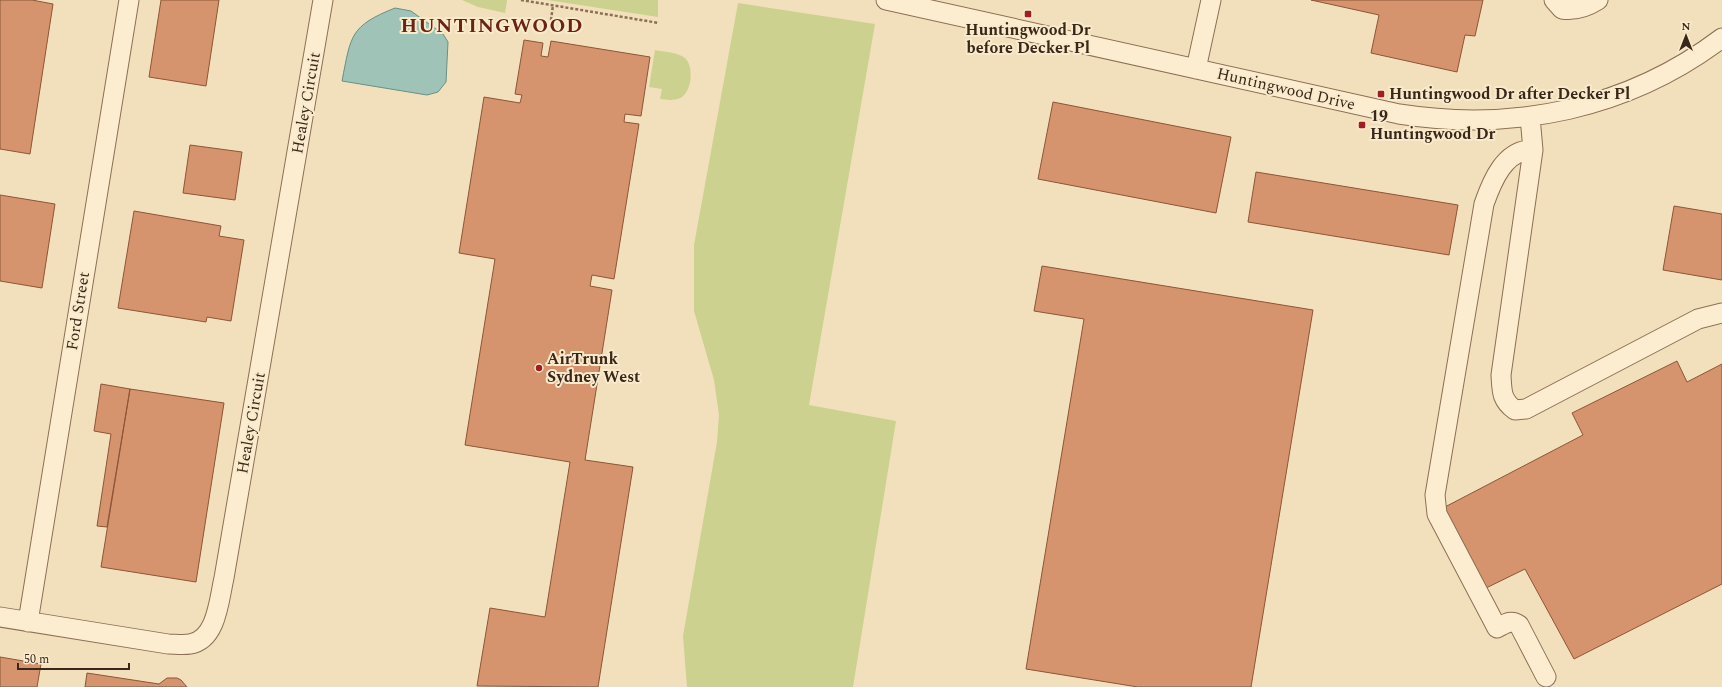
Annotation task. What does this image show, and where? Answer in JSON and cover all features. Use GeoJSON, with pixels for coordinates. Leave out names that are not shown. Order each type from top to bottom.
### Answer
{"type":"FeatureCollection","features":[{"type":"Feature","properties":{"kind":"street","name":"Ford Street"},"geometry":{"type":"LineString","coordinates":[[28,622],[128,0]]}},
{"type":"Feature","properties":{"kind":"street","name":"Healey Circuit"},"geometry":{"type":"LineString","coordinates":[[0,617],[168,644],[191,644],[204,638],[212,625],[225,571],[323,0]]}},
{"type":"Feature","properties":{"kind":"street","name":"Huntingwood Drive"},"geometry":{"type":"LineString","coordinates":[[886,0],[1429,119],[1489,121],[1530,117],[1571,109],[1596,102],[1645,84],[1690,60],[1722,38]]}},
{"type":"Feature","properties":{"kind":"street"},"geometry":{"type":"LineString","coordinates":[[1196,69],[1211,0]]}},
{"type":"Feature","properties":{"kind":"street"},"geometry":{"type":"LineString","coordinates":[[1554,0],[1562,9],[1570,11],[1581,8],[1598,0]]}},
{"type":"Feature","properties":{"kind":"street"},"geometry":{"type":"LineString","coordinates":[[1530,117],[1533,150],[1501,375],[1502,393],[1507,405],[1515,410],[1526,409],[1698,319],[1722,313]]}},
{"type":"Feature","properties":{"kind":"street"},"geometry":{"type":"LineString","coordinates":[[1533,150],[1526,150],[1516,153],[1508,158],[1491,184],[1484,204],[1435,495],[1437,514],[1497,628],[1509,622],[1515,622],[1519,625],[1546,678]]}},
{"type":"Feature","properties":{"kind":"path"},"geometry":{"type":"LineString","coordinates":[[521,0],[660,23]]}},
{"type":"Feature","properties":{"kind":"path"},"geometry":{"type":"LineString","coordinates":[[551,20],[553,6]]}},
{"type":"Feature","properties":{"kind":"green space"},"geometry":{"type":"Polygon","coordinates":[[[462,0],[507,1],[505,13],[478,7],[462,0]]]}},
{"type":"Feature","properties":{"kind":"green space"},"geometry":{"type":"Polygon","coordinates":[[[547,0],[658,0],[658,17],[547,0]]]}},
{"type":"Feature","properties":{"kind":"green space"},"geometry":{"type":"Polygon","coordinates":[[[738,3],[875,24],[809,405],[896,421],[853,687],[687,687],[683,636],[717,442],[719,415],[714,380],[694,311],[694,245],[738,3]]]}},
{"type":"Feature","properties":{"kind":"green space"},"geometry":{"type":"Polygon","coordinates":[[[655,50],[678,54],[685,58],[688,62],[691,72],[690,84],[682,97],[674,100],[660,99],[662,89],[649,87],[655,50]]]}},
{"type":"Feature","properties":{"kind":"water"},"geometry":{"type":"Polygon","coordinates":[[[395,8],[411,11],[443,34],[448,42],[446,82],[438,92],[427,95],[342,81],[351,42],[355,34],[369,21],[380,14],[395,8]]]}},
{"type":"Feature","properties":{"kind":"building"},"geometry":{"type":"Polygon","coordinates":[[[0,0],[32,0],[53,4],[30,154],[0,149],[0,0]]]}},
{"type":"Feature","properties":{"kind":"building"},"geometry":{"type":"Polygon","coordinates":[[[161,0],[219,0],[206,86],[149,77],[161,0]]]}},
{"type":"Feature","properties":{"kind":"building"},"geometry":{"type":"Polygon","coordinates":[[[1311,0],[1483,0],[1475,36],[1465,35],[1457,72],[1371,53],[1379,15],[1311,0]]]}},
{"type":"Feature","properties":{"kind":"building","name":"AirTrunk Sydney West"},"geometry":{"type":"Polygon","coordinates":[[[524,40],[543,43],[541,56],[548,57],[551,41],[650,57],[641,116],[625,114],[624,122],[639,124],[614,279],[592,275],[590,286],[612,290],[585,460],[633,467],[598,687],[477,686],[490,608],[545,617],[570,462],[465,445],[495,259],[459,253],[484,97],[520,103],[522,95],[515,94],[524,40]]]}},
{"type":"Feature","properties":{"kind":"building"},"geometry":{"type":"Polygon","coordinates":[[[1053,102],[1231,137],[1216,213],[1038,179],[1053,102]]]}},
{"type":"Feature","properties":{"kind":"building"},"geometry":{"type":"Polygon","coordinates":[[[190,145],[242,152],[235,200],[183,193],[190,145]]]}},
{"type":"Feature","properties":{"kind":"building"},"geometry":{"type":"Polygon","coordinates":[[[1256,172],[1458,205],[1449,255],[1248,222],[1256,172]]]}},
{"type":"Feature","properties":{"kind":"building"},"geometry":{"type":"Polygon","coordinates":[[[0,195],[55,204],[42,288],[0,281],[0,195]]]}},
{"type":"Feature","properties":{"kind":"building"},"geometry":{"type":"Polygon","coordinates":[[[1674,206],[1722,214],[1722,280],[1663,270],[1674,206]]]}},
{"type":"Feature","properties":{"kind":"building"},"geometry":{"type":"Polygon","coordinates":[[[134,211],[221,226],[219,236],[244,240],[231,321],[207,317],[206,322],[118,308],[134,211]]]}},
{"type":"Feature","properties":{"kind":"building"},"geometry":{"type":"Polygon","coordinates":[[[1042,266],[1313,310],[1251,687],[1138,687],[1026,669],[1084,319],[1034,311],[1042,266]]]}},
{"type":"Feature","properties":{"kind":"building"},"geometry":{"type":"Polygon","coordinates":[[[1677,361],[1687,382],[1722,364],[1722,584],[1574,659],[1525,569],[1484,589],[1443,508],[1583,435],[1572,413],[1677,361]]]}},
{"type":"Feature","properties":{"kind":"building"},"geometry":{"type":"Polygon","coordinates":[[[101,384],[130,389],[107,527],[97,526],[111,434],[94,431],[101,384]]]}},
{"type":"Feature","properties":{"kind":"building"},"geometry":{"type":"Polygon","coordinates":[[[130,389],[224,403],[196,582],[101,567],[130,389]]]}},
{"type":"Feature","properties":{"kind":"building"},"geometry":{"type":"Polygon","coordinates":[[[0,657],[41,664],[37,687],[0,687],[0,657]]]}},
{"type":"Feature","properties":{"kind":"building"},"geometry":{"type":"Polygon","coordinates":[[[87,673],[159,684],[167,678],[177,678],[187,687],[85,687],[87,673]]]}},
{"type":"Feature","properties":{"kind":"place","name":"Huntingwood Dr before Decker Pl"},"geometry":{"type":"Point","coordinates":[1028,14]}},
{"type":"Feature","properties":{"kind":"place","name":"Huntingwood Dr after Decker Pl"},"geometry":{"type":"Point","coordinates":[1381,94]}},
{"type":"Feature","properties":{"kind":"place","name":"19 Huntingwood Dr"},"geometry":{"type":"Point","coordinates":[1362,125]}},
{"type":"Feature","properties":{"kind":"place","name":"AirTrunk Sydney West"},"geometry":{"type":"Point","coordinates":[539,368]}},
{"type":"Feature","properties":{"kind":"district","name":"HUNTINGWOOD"},"geometry":{"type":"Point","coordinates":[492,26]}}]}
